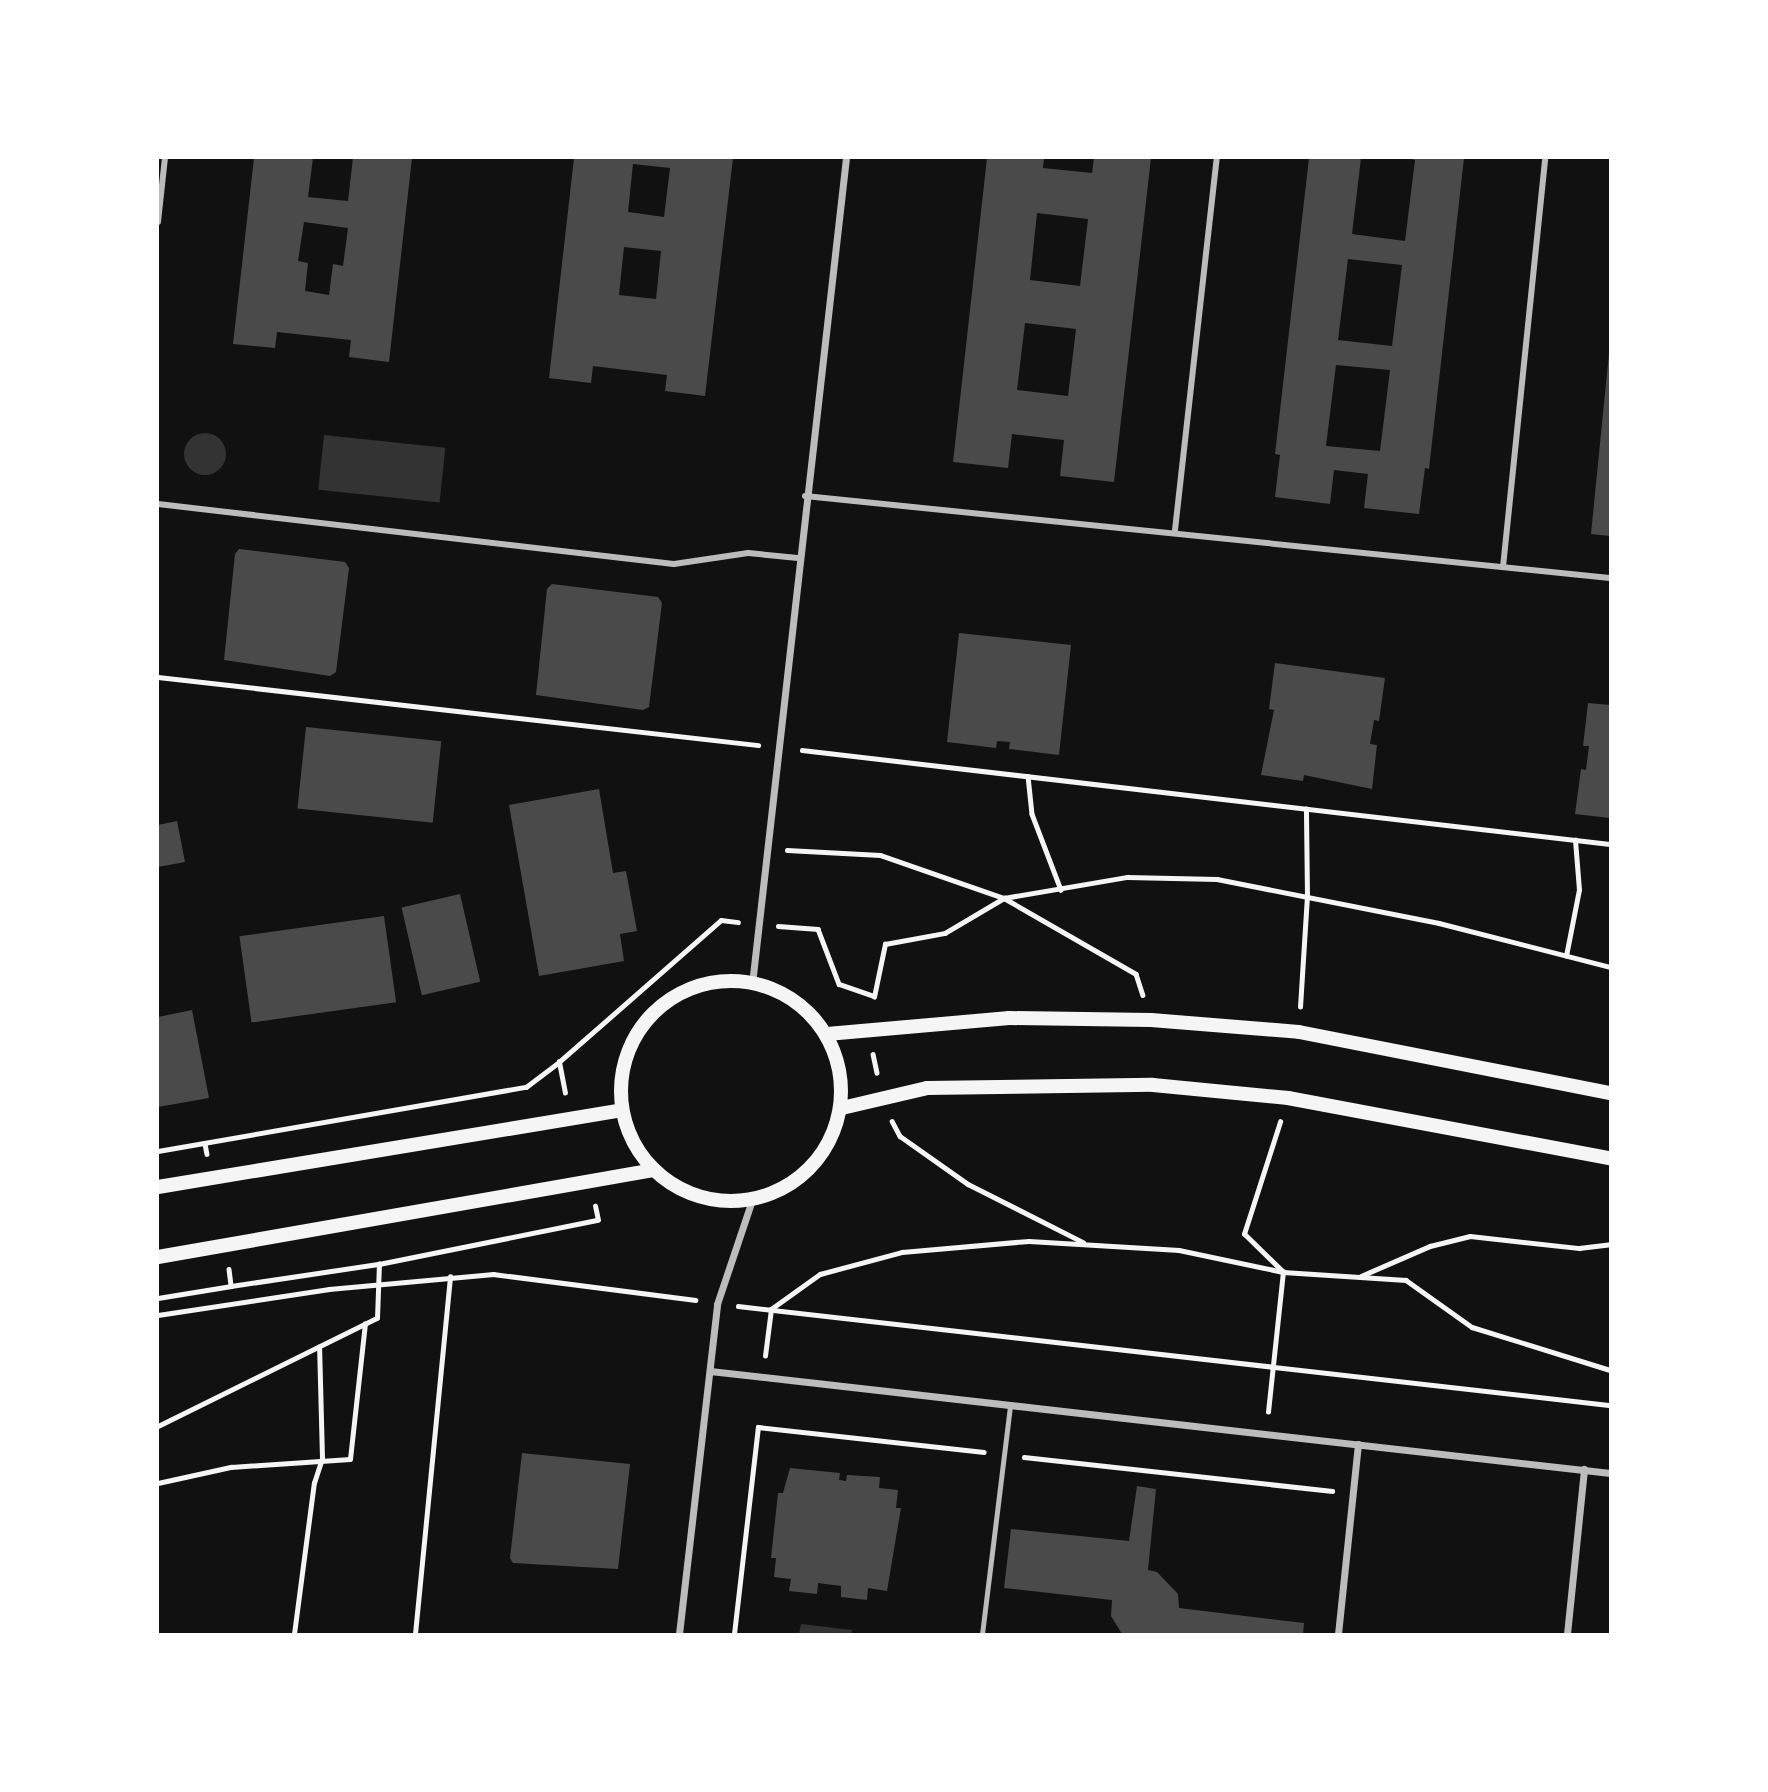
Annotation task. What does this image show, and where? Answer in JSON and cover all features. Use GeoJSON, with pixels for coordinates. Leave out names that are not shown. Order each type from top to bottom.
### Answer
{"type":"FeatureCollection","features":[{"type":"Feature","properties":{"kind":"main road"},"geometry":{"type":"LineString","coordinates":[[735,980],[773,988],[801,1005],[827,1034],[842,1085],[842,1108],[816,1163],[789,1186],[752,1200],[713,1201],[677,1187],[654,1170],[628,1131],[621,1110],[621,1078],[631,1042],[650,1015],[682,992],[735,980]]}},
{"type":"Feature","properties":{"kind":"main road"},"geometry":{"type":"LineString","coordinates":[[827,1034],[1009,1018],[1151,1020],[1299,1032],[1611,1093]]}},
{"type":"Feature","properties":{"kind":"main road"},"geometry":{"type":"LineString","coordinates":[[842,1108],[927,1088],[1153,1085],[1288,1098],[1611,1158]]}},
{"type":"Feature","properties":{"kind":"main road"},"geometry":{"type":"LineString","coordinates":[[158,1187],[621,1110]]}},
{"type":"Feature","properties":{"kind":"main road"},"geometry":{"type":"LineString","coordinates":[[158,1257],[654,1170]]}},
{"type":"Feature","properties":{"kind":"street"},"geometry":{"type":"LineString","coordinates":[[158,222],[165,158]]}},
{"type":"Feature","properties":{"kind":"street"},"geometry":{"type":"LineString","coordinates":[[752,984],[805,496],[846,158]]}},
{"type":"Feature","properties":{"kind":"street"},"geometry":{"type":"LineString","coordinates":[[1175,530],[1217,158]]}},
{"type":"Feature","properties":{"kind":"street"},"geometry":{"type":"LineString","coordinates":[[1503,567],[1545,158]]}},
{"type":"Feature","properties":{"kind":"street"},"geometry":{"type":"LineString","coordinates":[[805,496],[1175,530],[1611,578]]}},
{"type":"Feature","properties":{"kind":"street"},"geometry":{"type":"LineString","coordinates":[[158,504],[674,564],[748,553],[798,558]]}},
{"type":"Feature","properties":{"kind":"street"},"geometry":{"type":"LineString","coordinates":[[679,1634],[717,1304],[752,1200]]}},
{"type":"Feature","properties":{"kind":"street"},"geometry":{"type":"LineString","coordinates":[[710,1371],[1611,1472]]}},
{"type":"Feature","properties":{"kind":"street"},"geometry":{"type":"LineString","coordinates":[[1338,1634],[1358,1444]]}},
{"type":"Feature","properties":{"kind":"street"},"geometry":{"type":"LineString","coordinates":[[1567,1634],[1584,1469]]}},
{"type":"Feature","properties":{"kind":"lane"},"geometry":{"type":"LineString","coordinates":[[982,1634],[1010,1405]]}},
{"type":"Feature","properties":{"kind":"path"},"geometry":{"type":"LineString","coordinates":[[158,677],[1611,844]]}},
{"type":"Feature","properties":{"kind":"path"},"geometry":{"type":"LineString","coordinates":[[1028,776],[1032,814],[1060,890]]}},
{"type":"Feature","properties":{"kind":"path"},"geometry":{"type":"LineString","coordinates":[[1566,956],[1578,890],[1575,840]]}},
{"type":"Feature","properties":{"kind":"path"},"geometry":{"type":"LineString","coordinates":[[768,848],[880,855],[1004,898],[1126,877],[1217,879],[1440,923],[1611,968]]}},
{"type":"Feature","properties":{"kind":"path"},"geometry":{"type":"LineString","coordinates":[[158,1151],[526,1087],[559,1062]]}},
{"type":"Feature","properties":{"kind":"path"},"geometry":{"type":"LineString","coordinates":[[1359,1277],[1430,1246],[1470,1236],[1579,1248],[1611,1244]]}},
{"type":"Feature","properties":{"kind":"path"},"geometry":{"type":"LineString","coordinates":[[762,1377],[771,1308],[820,1274],[902,1252],[1029,1241],[1179,1250],[1283,1272],[1406,1280],[1472,1327],[1611,1370]]}},
{"type":"Feature","properties":{"kind":"path"},"geometry":{"type":"LineString","coordinates":[[158,1426],[377,1318],[379,1264]]}},
{"type":"Feature","properties":{"kind":"path"},"geometry":{"type":"LineString","coordinates":[[158,1315],[379,1283],[493,1274],[717,1304],[1611,1405]]}},
{"type":"Feature","properties":{"kind":"path"},"geometry":{"type":"LineString","coordinates":[[415,1634],[450,1277]]}},
{"type":"Feature","properties":{"kind":"path"},"geometry":{"type":"LineString","coordinates":[[158,1298],[231,1286]]}},
{"type":"Feature","properties":{"kind":"path"},"geometry":{"type":"LineString","coordinates":[[158,1483],[231,1466],[322,1458],[350,1459],[365,1324]]}},
{"type":"Feature","properties":{"kind":"path"},"geometry":{"type":"LineString","coordinates":[[294,1634],[314,1483],[322,1458],[319,1346]]}},
{"type":"Feature","properties":{"kind":"path"},"geometry":{"type":"LineString","coordinates":[[734,1634],[758,1427],[1353,1493]]}},
{"type":"Feature","properties":{"kind":"shaded area"},"geometry":{"type":"Polygon","coordinates":[[[205,433],[220,439],[226,454],[220,469],[205,475],[190,469],[184,454],[190,439],[205,433]]]}},
{"type":"Feature","properties":{"kind":"shaded area"},"geometry":{"type":"Polygon","coordinates":[[[324,435],[445,448],[440,502],[318,490],[324,435]]]}},
{"type":"Feature","properties":{"kind":"shaded area"},"geometry":{"type":"Polygon","coordinates":[[[801,1624],[852,1630],[851,1634],[799,1634],[801,1624]]]}},
{"type":"Feature","properties":{"kind":"building"},"geometry":{"type":"Polygon","coordinates":[[[254,158],[313,158],[308,197],[348,201],[353,158],[412,158],[389,362],[349,357],[351,340],[277,332],[275,348],[233,344],[254,158]],[[304,222],[298,261],[308,263],[305,291],[329,295],[333,264],[343,266],[348,228],[304,222]]]}},
{"type":"Feature","properties":{"kind":"building"},"geometry":{"type":"Polygon","coordinates":[[[574,158],[733,158],[705,396],[665,391],[667,375],[593,366],[591,383],[549,378],[574,158]],[[633,164],[628,212],[664,217],[670,168],[633,164]],[[624,247],[619,295],[656,299],[661,251],[624,247]]]}},
{"type":"Feature","properties":{"kind":"building"},"geometry":{"type":"Polygon","coordinates":[[[987,158],[1044,158],[1043,168],[1092,173],[1094,158],[1151,158],[1114,482],[1060,476],[1064,440],[1012,434],[1008,468],[953,462],[987,158]],[[1037,213],[1030,280],[1080,286],[1088,219],[1037,213]],[[1025,323],[1017,390],[1068,396],[1076,329],[1025,323]]]}},
{"type":"Feature","properties":{"kind":"building"},"geometry":{"type":"Polygon","coordinates":[[[1309,158],[1361,158],[1352,234],[1405,241],[1415,160],[1409,158],[1464,158],[1429,469],[1425,468],[1419,514],[1364,508],[1368,474],[1334,470],[1330,504],[1275,497],[1280,455],[1275,454],[1309,158]],[[1348,259],[1338,340],[1392,346],[1402,265],[1348,259]],[[1336,365],[1326,446],[1380,451],[1390,370],[1336,365]]]}},
{"type":"Feature","properties":{"kind":"building"},"geometry":{"type":"Polygon","coordinates":[[[1610,343],[1610,536],[1591,534],[1610,343]]]}},
{"type":"Feature","properties":{"kind":"building"},"geometry":{"type":"Polygon","coordinates":[[[239,549],[345,562],[349,568],[336,672],[330,676],[224,660],[235,554],[239,549]]]}},
{"type":"Feature","properties":{"kind":"building"},"geometry":{"type":"Polygon","coordinates":[[[552,584],[658,597],[662,603],[649,707],[643,710],[536,695],[547,589],[552,584]]]}},
{"type":"Feature","properties":{"kind":"building"},"geometry":{"type":"Polygon","coordinates":[[[959,633],[1071,645],[1059,755],[1009,749],[1010,742],[997,741],[996,748],[947,742],[959,633]]]}},
{"type":"Feature","properties":{"kind":"building"},"geometry":{"type":"Polygon","coordinates":[[[1275,663],[1385,678],[1379,721],[1374,720],[1370,744],[1377,745],[1372,789],[1304,775],[1303,781],[1261,775],[1274,710],[1269,709],[1275,663]]]}},
{"type":"Feature","properties":{"kind":"building"},"geometry":{"type":"Polygon","coordinates":[[[1588,703],[1610,705],[1610,818],[1575,814],[1581,769],[1586,770],[1589,746],[1583,746],[1588,703]]]}},
{"type":"Feature","properties":{"kind":"building"},"geometry":{"type":"Polygon","coordinates":[[[306,727],[441,741],[433,823],[297,809],[306,727]]]}},
{"type":"Feature","properties":{"kind":"building"},"geometry":{"type":"Polygon","coordinates":[[[599,789],[613,873],[626,871],[637,931],[620,934],[624,961],[539,976],[509,805],[599,789]]]}},
{"type":"Feature","properties":{"kind":"building"},"geometry":{"type":"Polygon","coordinates":[[[177,821],[185,862],[158,867],[158,825],[177,821]]]}},
{"type":"Feature","properties":{"kind":"building"},"geometry":{"type":"Polygon","coordinates":[[[460,894],[480,982],[422,995],[402,907],[460,894]]]}},
{"type":"Feature","properties":{"kind":"building"},"geometry":{"type":"Polygon","coordinates":[[[384,916],[396,1002],[252,1022],[239,936],[384,916]]]}},
{"type":"Feature","properties":{"kind":"building"},"geometry":{"type":"Polygon","coordinates":[[[192,1010],[209,1098],[158,1107],[158,1017],[192,1010]]]}},
{"type":"Feature","properties":{"kind":"building"},"geometry":{"type":"Polygon","coordinates":[[[522,1453],[630,1464],[618,1569],[513,1563],[510,1558],[522,1453]]]}},
{"type":"Feature","properties":{"kind":"building"},"geometry":{"type":"Polygon","coordinates":[[[790,1468],[840,1473],[839,1480],[846,1481],[847,1475],[880,1477],[879,1488],[898,1490],[896,1508],[901,1508],[887,1591],[868,1588],[867,1600],[841,1597],[841,1586],[818,1583],[817,1594],[789,1591],[791,1579],[774,1577],[776,1558],[771,1558],[778,1493],[783,1493],[790,1468]]]}},
{"type":"Feature","properties":{"kind":"building"},"geometry":{"type":"Polygon","coordinates":[[[1137,1486],[1156,1489],[1148,1570],[1157,1572],[1178,1594],[1179,1608],[1304,1623],[1303,1634],[1122,1634],[1111,1616],[1112,1600],[1004,1588],[1011,1529],[1129,1541],[1137,1486]]]}}]}
